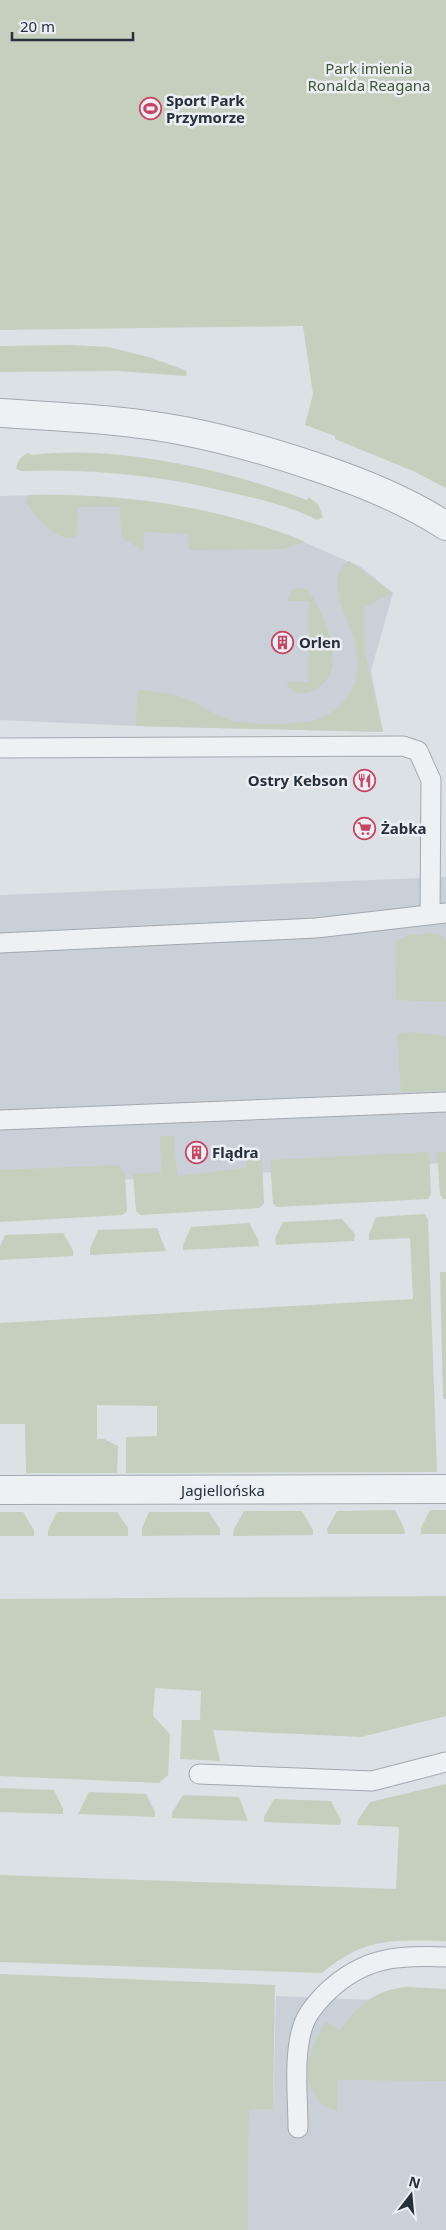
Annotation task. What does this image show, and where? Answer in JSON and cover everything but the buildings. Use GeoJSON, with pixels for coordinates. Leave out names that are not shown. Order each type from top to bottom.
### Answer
{"type":"FeatureCollection","features":[{"type":"Feature","properties":{"kind":"street"},"geometry":{"type":"LineString","coordinates":[[0,413],[95,419],[184,431],[275,453],[368,484],[421,510],[446,526]]}},
{"type":"Feature","properties":{"kind":"street","name":"Jagiellońska"},"geometry":{"type":"LineString","coordinates":[[0,1490],[446,1489]]}},
{"type":"Feature","properties":{"kind":"lane"},"geometry":{"type":"LineString","coordinates":[[0,748],[403,746],[418,751],[431,780],[438,914],[316,928],[0,943]]}},
{"type":"Feature","properties":{"kind":"lane"},"geometry":{"type":"LineString","coordinates":[[0,1120],[446,1102]]}},
{"type":"Feature","properties":{"kind":"lane"},"geometry":{"type":"LineString","coordinates":[[199,1774],[372,1781],[446,1762]]}},
{"type":"Feature","properties":{"kind":"lane"},"geometry":{"type":"LineString","coordinates":[[298,2128],[299,2046],[303,2026],[312,2008],[338,1981],[375,1961],[395,1956],[446,1957]]}},
{"type":"Feature","properties":{"kind":"shaded area"},"geometry":{"type":"Polygon","coordinates":[[[43,495],[128,499],[237,519],[290,536],[361,567],[393,593],[371,671],[383,732],[136,726],[0,720],[0,496],[43,495]]]}},
{"type":"Feature","properties":{"kind":"shaded area"},"geometry":{"type":"Polygon","coordinates":[[[446,877],[446,1163],[0,1186],[0,895],[446,877]]]}},
{"type":"Feature","properties":{"kind":"shaded area"},"geometry":{"type":"Polygon","coordinates":[[[276,1996],[446,2003],[446,2230],[248,2230],[249,2108],[273,2109],[276,1996]]]}},
{"type":"Feature","properties":{"kind":"green space","name":"Sport Park Przymorze"},"geometry":{"type":"Polygon","coordinates":[[[0,0],[446,0],[446,488],[413,471],[335,439],[335,436],[305,425],[313,394],[303,326],[0,330],[0,0]]]}},
{"type":"Feature","properties":{"kind":"green space"},"geometry":{"type":"Polygon","coordinates":[[[70,345],[108,347],[152,358],[187,371],[186,376],[118,371],[0,372],[0,346],[70,345]]]}},
{"type":"Feature","properties":{"kind":"green space"},"geometry":{"type":"Polygon","coordinates":[[[29,453],[31,455],[98,453],[171,462],[242,479],[307,500],[308,497],[318,504],[323,517],[317,520],[298,511],[268,501],[184,482],[103,472],[21,471],[16,469],[20,459],[29,453]]]}},
{"type":"Feature","properties":{"kind":"green space"},"geometry":{"type":"Polygon","coordinates":[[[29,495],[99,496],[170,504],[239,519],[305,542],[283,549],[189,550],[189,534],[144,532],[143,551],[121,537],[120,507],[78,507],[77,536],[70,538],[55,533],[40,521],[25,501],[29,495]]]}},
{"type":"Feature","properties":{"kind":"green space"},"geometry":{"type":"Polygon","coordinates":[[[349,561],[393,593],[365,607],[365,654],[383,732],[136,726],[137,692],[141,690],[175,695],[224,718],[250,723],[276,724],[312,721],[334,711],[345,700],[356,681],[358,661],[354,641],[337,588],[339,573],[349,561]]]}},
{"type":"Feature","properties":{"kind":"green space"},"geometry":{"type":"Polygon","coordinates":[[[296,588],[305,589],[312,595],[323,617],[332,643],[332,668],[327,679],[312,692],[305,693],[292,691],[286,682],[309,682],[309,601],[287,601],[291,591],[296,588]]]}},
{"type":"Feature","properties":{"kind":"green space"},"geometry":{"type":"Polygon","coordinates":[[[432,933],[441,935],[446,941],[446,1002],[399,1000],[396,998],[395,942],[406,936],[432,933]]]}},
{"type":"Feature","properties":{"kind":"green space"},"geometry":{"type":"Polygon","coordinates":[[[408,1032],[446,1036],[446,1090],[401,1092],[397,1034],[408,1032]]]}},
{"type":"Feature","properties":{"kind":"green space"},"geometry":{"type":"Polygon","coordinates":[[[160,1136],[174,1136],[177,1176],[246,1168],[247,1161],[262,1160],[264,1204],[259,1208],[141,1215],[136,1211],[133,1174],[161,1172],[160,1136]]]}},
{"type":"Feature","properties":{"kind":"green space"},"geometry":{"type":"Polygon","coordinates":[[[429,1152],[431,1194],[428,1199],[277,1207],[273,1203],[270,1160],[429,1152]]]}},
{"type":"Feature","properties":{"kind":"green space"},"geometry":{"type":"Polygon","coordinates":[[[437,1152],[446,1152],[446,1199],[443,1199],[440,1194],[437,1152]]]}},
{"type":"Feature","properties":{"kind":"green space"},"geometry":{"type":"Polygon","coordinates":[[[118,1165],[125,1174],[127,1211],[122,1215],[0,1222],[0,1170],[118,1165]]]}},
{"type":"Feature","properties":{"kind":"green space"},"geometry":{"type":"Polygon","coordinates":[[[425,1214],[428,1220],[437,1472],[126,1473],[126,1437],[157,1436],[157,1406],[97,1405],[97,1439],[104,1439],[118,1446],[117,1473],[26,1473],[25,1424],[0,1424],[0,1323],[413,1299],[410,1238],[369,1240],[369,1234],[376,1217],[425,1214]]]}},
{"type":"Feature","properties":{"kind":"green space"},"geometry":{"type":"Polygon","coordinates":[[[342,1219],[355,1234],[354,1241],[276,1245],[275,1238],[283,1222],[342,1219]]]}},
{"type":"Feature","properties":{"kind":"green space"},"geometry":{"type":"Polygon","coordinates":[[[249,1223],[258,1239],[259,1246],[183,1250],[183,1245],[191,1227],[249,1223]]]}},
{"type":"Feature","properties":{"kind":"green space"},"geometry":{"type":"Polygon","coordinates":[[[157,1228],[166,1251],[90,1255],[90,1249],[98,1230],[157,1228]]]}},
{"type":"Feature","properties":{"kind":"green space"},"geometry":{"type":"Polygon","coordinates":[[[63,1233],[73,1250],[73,1256],[0,1260],[0,1246],[5,1235],[63,1233]]]}},
{"type":"Feature","properties":{"kind":"green space"},"geometry":{"type":"Polygon","coordinates":[[[440,1272],[446,1272],[446,1399],[443,1399],[440,1272]]]}},
{"type":"Feature","properties":{"kind":"green space"},"geometry":{"type":"Polygon","coordinates":[[[395,1510],[405,1534],[328,1534],[327,1529],[337,1511],[395,1510]]]}},
{"type":"Feature","properties":{"kind":"green space"},"geometry":{"type":"Polygon","coordinates":[[[430,1510],[446,1510],[446,1534],[421,1534],[421,1528],[430,1510]]]}},
{"type":"Feature","properties":{"kind":"green space"},"geometry":{"type":"Polygon","coordinates":[[[244,1511],[302,1511],[313,1530],[313,1535],[233,1536],[234,1529],[244,1511]]]}},
{"type":"Feature","properties":{"kind":"green space"},"geometry":{"type":"Polygon","coordinates":[[[0,1512],[23,1512],[34,1530],[34,1536],[0,1536],[0,1512]]]}},
{"type":"Feature","properties":{"kind":"green space"},"geometry":{"type":"Polygon","coordinates":[[[57,1512],[117,1512],[128,1528],[128,1536],[48,1536],[48,1530],[57,1512]]]}},
{"type":"Feature","properties":{"kind":"green space"},"geometry":{"type":"Polygon","coordinates":[[[149,1512],[209,1512],[220,1529],[220,1535],[142,1536],[142,1528],[149,1512]]]}},
{"type":"Feature","properties":{"kind":"green space"},"geometry":{"type":"Polygon","coordinates":[[[446,1596],[446,1716],[361,1737],[213,1730],[220,1761],[180,1759],[182,1720],[200,1720],[201,1691],[155,1688],[153,1716],[170,1734],[168,1775],[159,1783],[0,1776],[0,1599],[446,1596]]]}},
{"type":"Feature","properties":{"kind":"green space"},"geometry":{"type":"Polygon","coordinates":[[[446,1784],[446,1941],[395,1941],[380,1943],[352,1953],[337,1961],[322,1973],[0,1962],[0,1875],[396,1889],[399,1827],[357,1825],[358,1820],[370,1802],[446,1784]]]}},
{"type":"Feature","properties":{"kind":"green space"},"geometry":{"type":"Polygon","coordinates":[[[0,1788],[54,1790],[63,1809],[63,1814],[0,1812],[0,1788]]]}},
{"type":"Feature","properties":{"kind":"green space"},"geometry":{"type":"Polygon","coordinates":[[[89,1792],[146,1794],[155,1812],[155,1817],[78,1814],[89,1792]]]}},
{"type":"Feature","properties":{"kind":"green space"},"geometry":{"type":"Polygon","coordinates":[[[183,1795],[239,1797],[248,1821],[172,1818],[172,1813],[183,1795]]]}},
{"type":"Feature","properties":{"kind":"green space"},"geometry":{"type":"Polygon","coordinates":[[[274,1799],[331,1801],[341,1820],[340,1825],[264,1822],[264,1817],[274,1799]]]}},
{"type":"Feature","properties":{"kind":"green space"},"geometry":{"type":"Polygon","coordinates":[[[0,1974],[275,1985],[273,2109],[249,2109],[248,2230],[0,2230],[0,1974]]]}},
{"type":"Feature","properties":{"kind":"green space"},"geometry":{"type":"Polygon","coordinates":[[[408,1987],[446,1989],[446,2081],[337,2080],[337,2110],[324,2105],[317,2098],[308,2078],[311,2051],[323,2026],[326,2022],[340,2030],[354,2013],[369,2000],[386,1991],[408,1987]]]}},
{"type":"Feature","properties":{"kind":"place","name":"Sport Park Przymorze"},"geometry":{"type":"Point","coordinates":[150,109]}},
{"type":"Feature","properties":{"kind":"place","name":"Orlen"},"geometry":{"type":"Point","coordinates":[283,642]}},
{"type":"Feature","properties":{"kind":"place","name":"Ostry Kebson"},"geometry":{"type":"Point","coordinates":[364,780]}},
{"type":"Feature","properties":{"kind":"place","name":"Żabka"},"geometry":{"type":"Point","coordinates":[365,828]}},
{"type":"Feature","properties":{"kind":"place","name":"Flądra"},"geometry":{"type":"Point","coordinates":[196,1152]}},
{"type":"Feature","properties":{"kind":"park label","name":"Park imienia Ronalda Reagana"},"geometry":{"type":"Point","coordinates":[369,76]}}]}
